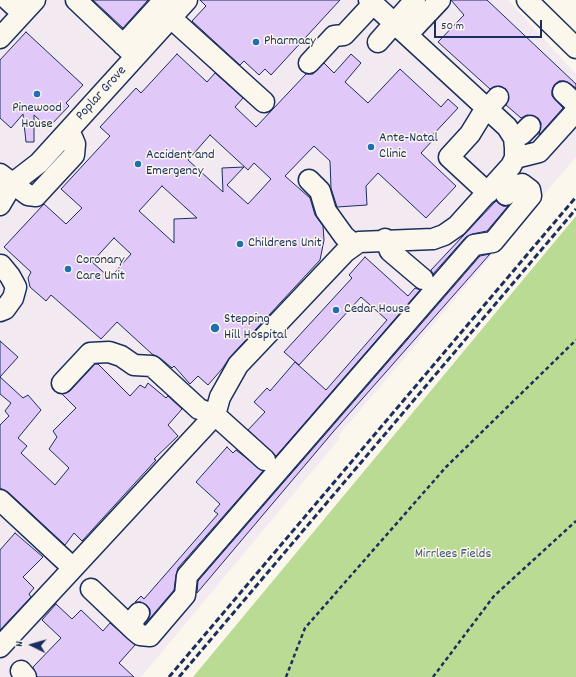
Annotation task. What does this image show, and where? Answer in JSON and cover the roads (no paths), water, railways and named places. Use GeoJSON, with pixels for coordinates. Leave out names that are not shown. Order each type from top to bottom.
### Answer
{"type":"FeatureCollection","features":[{"type":"Feature","properties":{"kind":"street"},"geometry":{"type":"LineString","coordinates":[[0,38],[29,7],[8,0]]}},
{"type":"Feature","properties":{"kind":"street"},"geometry":{"type":"LineString","coordinates":[[76,0],[123,45]]}},
{"type":"Feature","properties":{"kind":"street","name":"Poplar Grove"},"geometry":{"type":"LineString","coordinates":[[6,178],[39,163],[67,133],[123,45],[168,9],[187,0]]}},
{"type":"Feature","properties":{"kind":"street"},"geometry":{"type":"LineString","coordinates":[[401,29],[415,0]]}},
{"type":"Feature","properties":{"kind":"street"},"geometry":{"type":"LineString","coordinates":[[378,42],[401,29],[440,0]]}},
{"type":"Feature","properties":{"kind":"street"},"geometry":{"type":"LineString","coordinates":[[527,0],[574,41]]}},
{"type":"Feature","properties":{"kind":"street"},"geometry":{"type":"LineString","coordinates":[[309,62],[334,36],[344,35],[371,2],[401,29],[493,103],[514,138],[515,158],[497,194]]}},
{"type":"Feature","properties":{"kind":"street"},"geometry":{"type":"LineString","coordinates":[[168,9],[264,102]]}},
{"type":"Feature","properties":{"kind":"street"},"geometry":{"type":"LineString","coordinates":[[493,103],[470,134],[449,157],[497,194]]}},
{"type":"Feature","properties":{"kind":"street"},"geometry":{"type":"LineString","coordinates":[[515,158],[539,152],[576,111]]}},
{"type":"Feature","properties":{"kind":"street"},"geometry":{"type":"LineString","coordinates":[[514,138],[522,134],[530,126]]}},
{"type":"Feature","properties":{"kind":"street"},"geometry":{"type":"LineString","coordinates":[[0,205],[6,178]]}},
{"type":"Feature","properties":{"kind":"street"},"geometry":{"type":"LineString","coordinates":[[309,180],[320,190],[326,211],[344,236],[354,244]]}},
{"type":"Feature","properties":{"kind":"street"},"geometry":{"type":"LineString","coordinates":[[3,639],[73,568],[215,415],[220,397],[238,366],[354,244],[385,239],[433,238],[444,235],[497,194],[516,185],[522,184],[530,190],[531,196],[493,242],[474,245],[187,576],[185,595],[150,636],[140,635],[137,622],[91,589]]}},
{"type":"Feature","properties":{"kind":"street"},"geometry":{"type":"LineString","coordinates":[[385,239],[390,251],[423,279]]}},
{"type":"Feature","properties":{"kind":"street"},"geometry":{"type":"LineString","coordinates":[[0,265],[10,276],[16,287],[13,298],[0,311]]}},
{"type":"Feature","properties":{"kind":"street"},"geometry":{"type":"LineString","coordinates":[[62,383],[90,352],[109,352],[121,356],[134,365],[152,366],[199,408],[215,415],[265,460]]}},
{"type":"Feature","properties":{"kind":"street"},"geometry":{"type":"LineString","coordinates":[[0,500],[73,568]]}},
{"type":"Feature","properties":{"kind":"railway"},"geometry":{"type":"LineString","coordinates":[[169,677],[576,197]]}},
{"type":"Feature","properties":{"kind":"railway"},"geometry":{"type":"LineString","coordinates":[[179,677],[576,209]]}},
{"type":"Feature","properties":{"kind":"place","name":"Pharmacy"},"geometry":{"type":"Point","coordinates":[256,42]}},
{"type":"Feature","properties":{"kind":"place","name":"Pinewood House"},"geometry":{"type":"Point","coordinates":[37,94]}},
{"type":"Feature","properties":{"kind":"place","name":"Ante-Natal Clinic"},"geometry":{"type":"Point","coordinates":[371,147]}},
{"type":"Feature","properties":{"kind":"place","name":"Accident and Emergency"},"geometry":{"type":"Point","coordinates":[138,164]}},
{"type":"Feature","properties":{"kind":"place","name":"Childrens Unit"},"geometry":{"type":"Point","coordinates":[240,244]}},
{"type":"Feature","properties":{"kind":"place","name":"Coronary Care Unit"},"geometry":{"type":"Point","coordinates":[68,269]}},
{"type":"Feature","properties":{"kind":"place","name":"Cedar House"},"geometry":{"type":"Point","coordinates":[336,310]}},
{"type":"Feature","properties":{"kind":"place","name":"Stepping Hill Hospital"},"geometry":{"type":"Point","coordinates":[215,328]}},
{"type":"Feature","properties":{"kind":"park label","name":"Mirrlees Fields"},"geometry":{"type":"Point","coordinates":[453,555]}}]}
